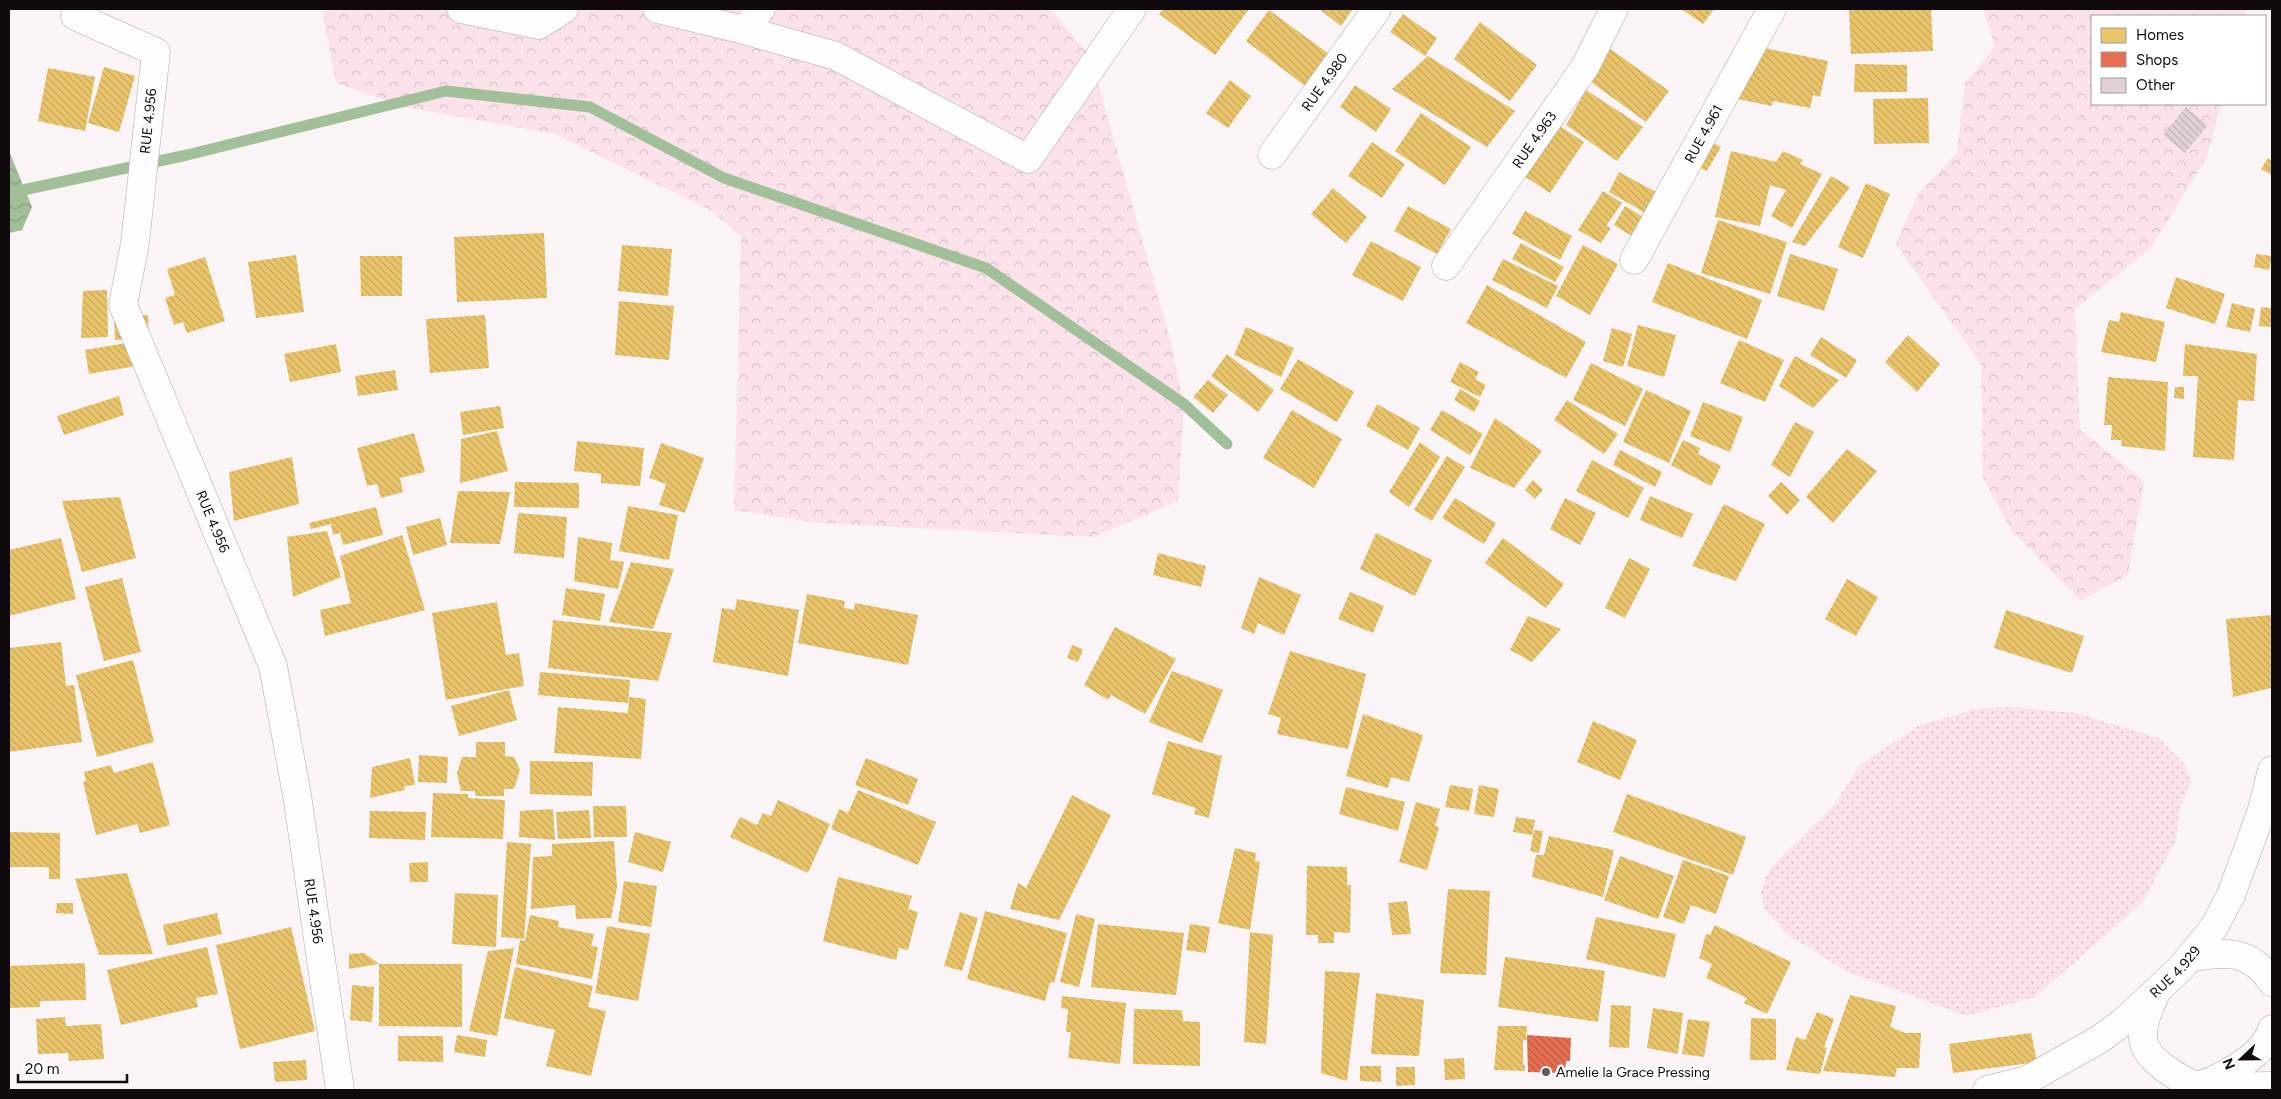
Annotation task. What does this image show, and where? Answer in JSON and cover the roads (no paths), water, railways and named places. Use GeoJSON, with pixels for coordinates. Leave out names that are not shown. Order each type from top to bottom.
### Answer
{"type":"FeatureCollection","features":[{"type":"Feature","properties":{"kind":"street","name":"RUE 4.956"},"geometry":{"type":"LineString","coordinates":[[78,9],[75,16],[156,52],[135,243],[122,305],[273,666],[303,833],[340,1090]]}},
{"type":"Feature","properties":{"kind":"street"},"geometry":{"type":"LineString","coordinates":[[462,9],[539,25],[564,9]]}},
{"type":"Feature","properties":{"kind":"street"},"geometry":{"type":"LineString","coordinates":[[657,9],[744,30],[836,56],[1028,159],[1132,9]]}},
{"type":"Feature","properties":{"kind":"street"},"geometry":{"type":"LineString","coordinates":[[744,30],[761,9]]}},
{"type":"Feature","properties":{"kind":"street","name":"RUE 4.980"},"geometry":{"type":"LineString","coordinates":[[1272,155],[1377,9]]}},
{"type":"Feature","properties":{"kind":"street","name":"RUE 4.963"},"geometry":{"type":"LineString","coordinates":[[1446,266],[1585,67],[1614,9]]}},
{"type":"Feature","properties":{"kind":"street","name":"RUE 4.961"},"geometry":{"type":"LineString","coordinates":[[1634,260],[1772,9]]}},
{"type":"Feature","properties":{"kind":"street","name":"RUE 4.929"},"geometry":{"type":"LineString","coordinates":[[1987,1090],[2027,1080],[2084,1048],[2123,1022],[2156,994],[2189,958],[2214,927],[2231,895],[2261,813],[2272,770]]}},
{"type":"Feature","properties":{"kind":"street"},"geometry":{"type":"LineString","coordinates":[[2189,958],[2216,952],[2237,954],[2251,960],[2266,973],[2272,982]]}},
{"type":"Feature","properties":{"kind":"street"},"geometry":{"type":"LineString","coordinates":[[2156,994],[2145,1017],[2142,1038],[2148,1050],[2175,1077],[2194,1089],[2272,1086]]}},
{"type":"Feature","properties":{"kind":"street"},"geometry":{"type":"LineString","coordinates":[[2194,1089],[2228,1074],[2258,1050],[2272,1029]]}},
{"type":"Feature","properties":{"kind":"water"},"geometry":{"type":"Polygon","coordinates":[[[9,151],[32,207],[22,230],[9,233],[9,151]]]}},
{"type":"Feature","properties":{"kind":"waterway"},"geometry":{"type":"LineString","coordinates":[[9,193],[187,155],[446,91],[590,107],[724,178],[986,268],[1184,404],[1227,444]]}},
{"type":"Feature","properties":{"kind":"place","name":"Amelie la Grace Pressing"},"geometry":{"type":"Point","coordinates":[1546,1072]}}]}
